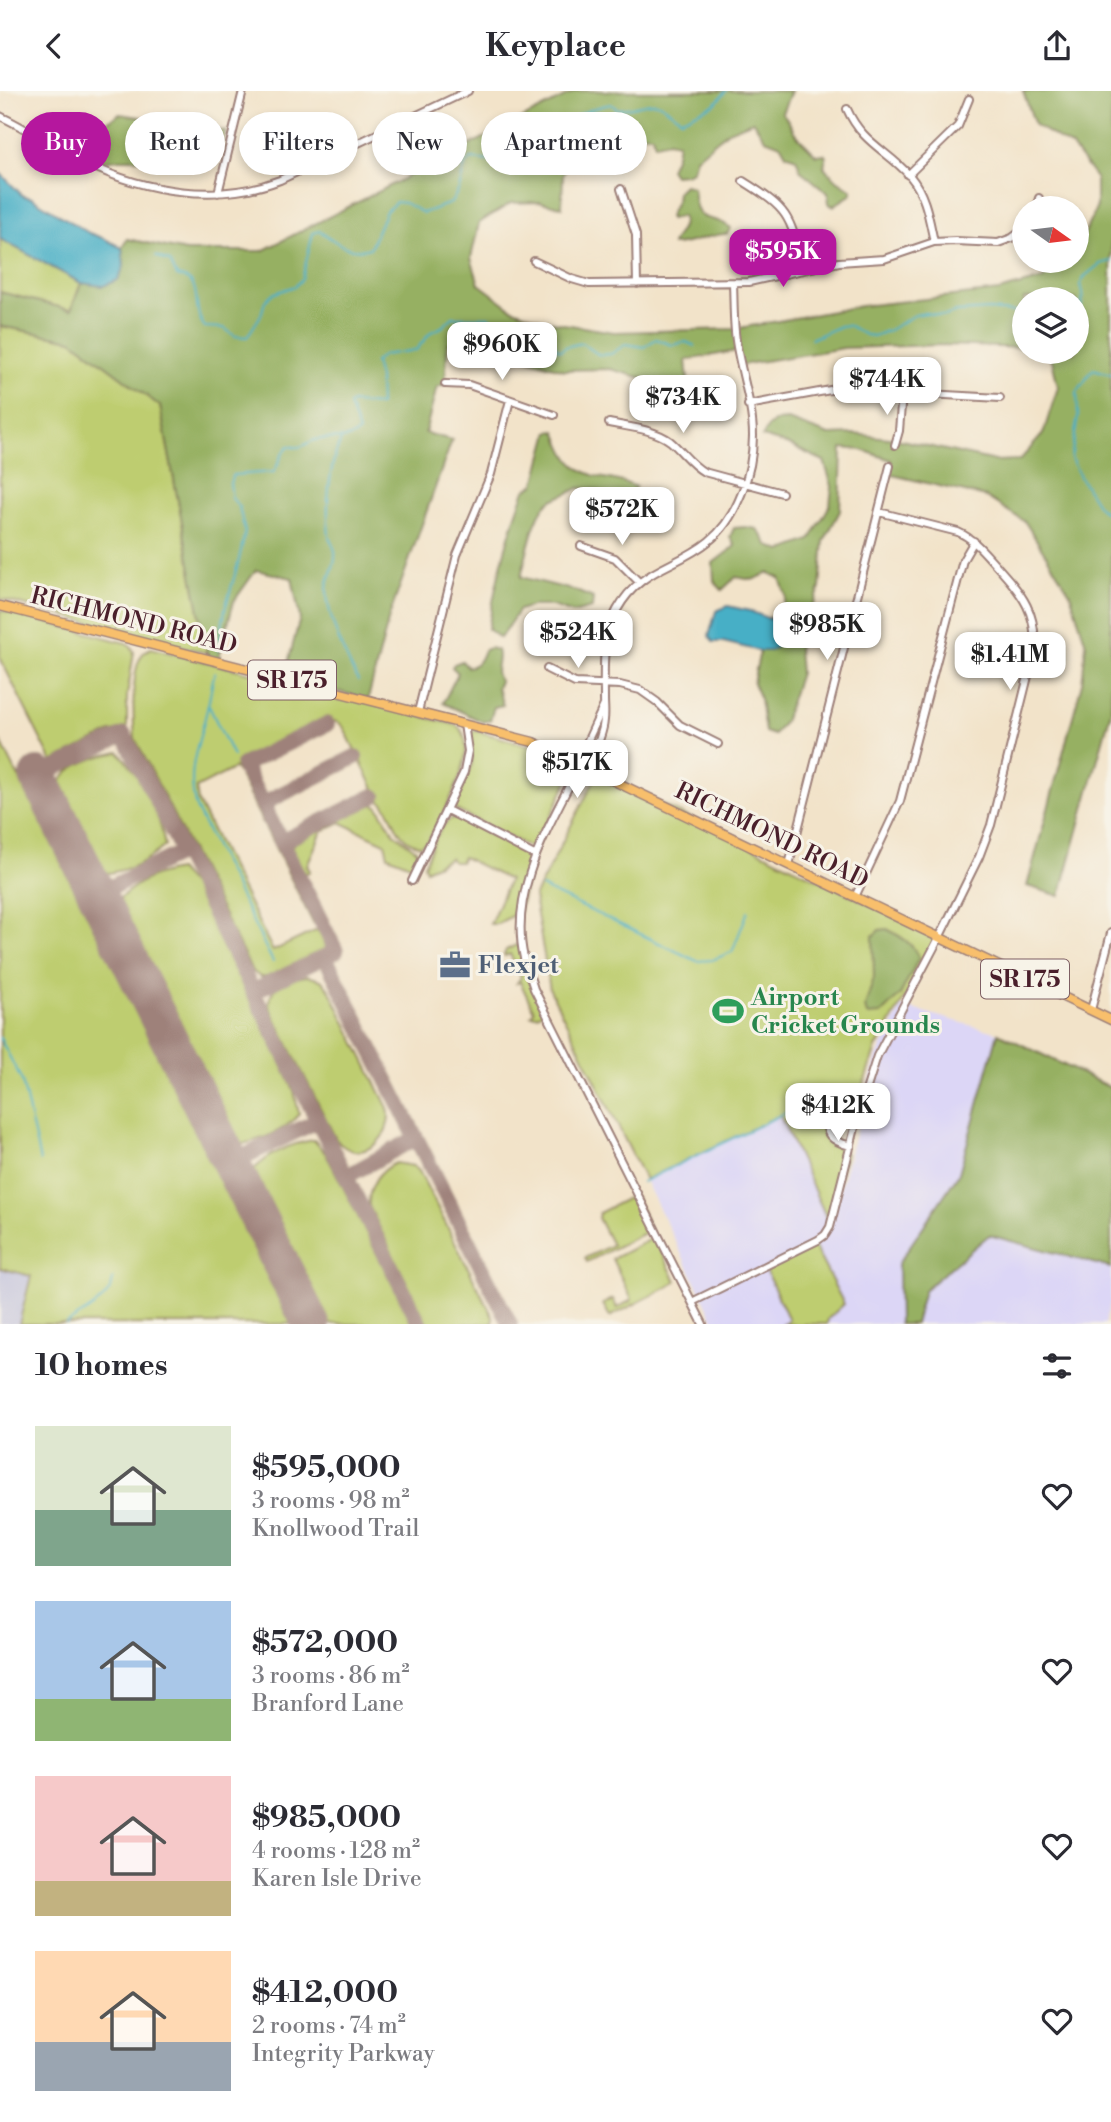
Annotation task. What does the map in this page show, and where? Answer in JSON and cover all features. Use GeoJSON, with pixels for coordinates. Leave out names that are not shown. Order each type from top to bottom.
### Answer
{"type":"FeatureCollection","features":[{"type":"Feature","properties":{"kind":"main road","name":"RICHMOND ROAD"},"geometry":{"type":"LineString","coordinates":[[0,606],[533,742],[1111,1020]]}},
{"type":"Feature","properties":{"kind":"street"},"geometry":{"type":"LineString","coordinates":[[218,193],[243,91]]}},
{"type":"Feature","properties":{"kind":"street"},"geometry":{"type":"LineString","coordinates":[[0,117],[70,156],[108,173],[169,190],[218,193],[251,190],[280,180],[468,91]]}},
{"type":"Feature","properties":{"kind":"street"},"geometry":{"type":"LineString","coordinates":[[908,175],[955,129],[964,115],[969,99]]}},
{"type":"Feature","properties":{"kind":"street"},"geometry":{"type":"LineString","coordinates":[[847,109],[861,133],[908,175],[925,202],[934,242]]}},
{"type":"Feature","properties":{"kind":"street"},"geometry":{"type":"LineString","coordinates":[[743,181],[772,199],[786,215],[795,234],[803,270]]}},
{"type":"Feature","properties":{"kind":"street"},"geometry":{"type":"LineString","coordinates":[[621,189],[636,235],[637,284]]}},
{"type":"Feature","properties":{"kind":"street"},"geometry":{"type":"LineString","coordinates":[[534,261],[584,283],[733,283],[839,262],[888,258],[934,242],[998,243],[1012,238]]}},
{"type":"Feature","properties":{"kind":"street"},"geometry":{"type":"LineString","coordinates":[[703,1324],[534,989],[524,959],[521,916],[526,887],[536,856],[580,764],[590,760],[603,728],[604,650],[609,629],[623,600],[639,582],[659,568],[713,537],[734,512],[744,484],[753,445],[736,346],[733,283]]}},
{"type":"Feature","properties":{"kind":"street"},"geometry":{"type":"LineString","coordinates":[[445,384],[469,385],[554,415]]}},
{"type":"Feature","properties":{"kind":"street"},"geometry":{"type":"LineString","coordinates":[[748,405],[836,389],[1000,398]]}},
{"type":"Feature","properties":{"kind":"street"},"geometry":{"type":"LineString","coordinates":[[895,445],[902,393]]}},
{"type":"Feature","properties":{"kind":"street"},"geometry":{"type":"LineString","coordinates":[[418,712],[460,547],[491,474],[510,400]]}},
{"type":"Feature","properties":{"kind":"street"},"geometry":{"type":"LineString","coordinates":[[609,423],[659,435],[674,444],[699,469],[782,493]]}},
{"type":"Feature","properties":{"kind":"street"},"geometry":{"type":"LineString","coordinates":[[789,865],[890,466]]}},
{"type":"Feature","properties":{"kind":"street"},"geometry":{"type":"LineString","coordinates":[[692,1302],[825,1235],[831,1227],[858,1116],[877,1056],[979,857],[991,825],[1036,638],[1027,603],[974,541],[958,532],[879,512]]}},
{"type":"Feature","properties":{"kind":"street"},"geometry":{"type":"LineString","coordinates":[[855,897],[900,801],[963,559],[974,541]]}},
{"type":"Feature","properties":{"kind":"street"},"geometry":{"type":"LineString","coordinates":[[581,546],[615,558],[639,582]]}},
{"type":"Feature","properties":{"kind":"street"},"geometry":{"type":"LineString","coordinates":[[548,669],[571,682],[627,686],[640,690],[657,702],[680,725],[718,744]]}},
{"type":"Feature","properties":{"kind":"street"},"geometry":{"type":"LineString","coordinates":[[412,881],[468,761],[464,724]]}},
{"type":"Feature","properties":{"kind":"street"},"geometry":{"type":"LineString","coordinates":[[447,810],[536,856]]}},
{"type":"Feature","properties":{"kind":"street"},"geometry":{"type":"LineString","coordinates":[[1091,1010],[1111,933]]}},
{"type":"Feature","properties":{"kind":"street"},"geometry":{"type":"LineString","coordinates":[[851,1146],[831,1139],[827,1126],[834,1115],[839,1113],[858,1116]]}},
{"type":"Feature","properties":{"kind":"shaded area"},"geometry":{"type":"Polygon","coordinates":[[[902,1006],[998,1033],[959,1173],[898,1264],[899,1324],[716,1324],[645,1180],[780,1115],[830,1225],[877,1056],[902,1006]]]}},
{"type":"Feature","properties":{"kind":"shaded area"},"geometry":{"type":"Polygon","coordinates":[[[989,1235],[1111,1268],[1111,1301],[1105,1324],[915,1324],[924,1290],[989,1235]]]}},
{"type":"Feature","properties":{"kind":"shaded area"},"geometry":{"type":"Polygon","coordinates":[[[0,1268],[31,1276],[19,1324],[0,1324],[0,1268]]]}},
{"type":"Feature","properties":{"kind":"green space"},"geometry":{"type":"Polygon","coordinates":[[[576,91],[791,91],[782,113],[795,133],[816,155],[824,154],[824,167],[834,178],[852,190],[852,194],[833,206],[829,204],[828,193],[801,171],[796,158],[786,154],[781,145],[765,139],[753,121],[728,131],[696,158],[692,171],[674,175],[670,169],[678,143],[668,141],[655,144],[652,135],[647,135],[647,112],[535,112],[576,91]]]}},
{"type":"Feature","properties":{"kind":"green space"},"geometry":{"type":"Polygon","coordinates":[[[1023,91],[1111,91],[1111,711],[1060,896],[1027,886],[1082,683],[1086,644],[1070,593],[1025,522],[986,497],[888,474],[891,460],[862,450],[842,448],[840,511],[824,541],[820,588],[798,649],[800,673],[784,722],[774,735],[765,732],[760,699],[753,683],[760,651],[770,651],[777,622],[769,618],[782,610],[786,596],[780,578],[769,573],[752,580],[736,577],[722,590],[714,581],[713,563],[735,546],[730,537],[734,528],[757,529],[769,546],[781,551],[810,540],[830,505],[832,486],[824,461],[789,445],[762,437],[776,421],[788,420],[829,435],[854,434],[897,439],[995,461],[1020,460],[1043,434],[1058,387],[1053,364],[1089,364],[1089,287],[1014,287],[1043,279],[1049,273],[1089,273],[1089,223],[1096,208],[1096,178],[1072,147],[1035,125],[1023,91]]]}},
{"type":"Feature","properties":{"kind":"green space"},"geometry":{"type":"Polygon","coordinates":[[[119,114],[125,115],[125,159],[111,160],[111,119],[119,114]]]}},
{"type":"Feature","properties":{"kind":"green space"},"geometry":{"type":"Polygon","coordinates":[[[481,139],[481,175],[563,175],[562,207],[540,202],[511,203],[479,223],[471,258],[479,284],[511,308],[545,321],[614,332],[734,329],[861,306],[1012,287],[1012,348],[944,345],[844,348],[740,365],[737,351],[686,360],[689,391],[610,369],[564,370],[479,344],[448,343],[445,384],[437,387],[425,433],[452,440],[389,617],[368,699],[284,678],[300,618],[292,578],[256,570],[234,601],[218,661],[208,659],[160,406],[72,340],[0,326],[0,292],[71,310],[81,283],[103,286],[124,266],[122,248],[127,239],[186,251],[262,251],[411,175],[467,175],[467,147],[481,139]]]}},
{"type":"Feature","properties":{"kind":"green space"},"geometry":{"type":"Polygon","coordinates":[[[684,185],[693,187],[700,215],[731,228],[727,234],[672,245],[683,220],[682,216],[670,219],[669,216],[677,192],[684,185]]]}},
{"type":"Feature","properties":{"kind":"green space"},"geometry":{"type":"Polygon","coordinates":[[[0,239],[81,283],[71,310],[0,292],[0,239]]]}},
{"type":"Feature","properties":{"kind":"green space"},"geometry":{"type":"Polygon","coordinates":[[[0,326],[72,340],[160,406],[207,653],[0,599],[0,326]]]}},
{"type":"Feature","properties":{"kind":"green space"},"geometry":{"type":"Polygon","coordinates":[[[556,431],[567,456],[578,468],[636,487],[621,498],[594,489],[578,488],[548,503],[534,527],[521,577],[593,598],[592,608],[573,613],[552,606],[532,606],[519,610],[500,638],[488,629],[503,559],[525,490],[535,484],[549,432],[556,431]]]}},
{"type":"Feature","properties":{"kind":"green space"},"geometry":{"type":"Polygon","coordinates":[[[0,610],[131,646],[134,652],[127,696],[127,733],[111,732],[52,762],[0,658],[0,610]]]}},
{"type":"Feature","properties":{"kind":"green space"},"geometry":{"type":"Polygon","coordinates":[[[151,648],[456,725],[464,735],[466,749],[458,782],[428,841],[420,846],[411,843],[399,832],[379,799],[345,730],[337,722],[325,722],[242,765],[242,770],[238,772],[235,768],[196,788],[198,802],[273,951],[317,930],[324,932],[330,944],[326,949],[267,977],[260,977],[252,971],[135,738],[134,683],[138,662],[151,648]]]}},
{"type":"Feature","properties":{"kind":"green space"},"geometry":{"type":"Polygon","coordinates":[[[484,650],[497,650],[496,673],[500,681],[497,688],[503,705],[494,707],[490,720],[483,722],[443,703],[458,673],[452,667],[454,664],[462,661],[467,667],[474,665],[480,660],[484,650]]]}},
{"type":"Feature","properties":{"kind":"green space"},"geometry":{"type":"Polygon","coordinates":[[[471,731],[538,748],[569,765],[570,776],[535,849],[456,810],[454,804],[472,764],[469,738],[471,731]]]}},
{"type":"Feature","properties":{"kind":"green space"},"geometry":{"type":"Polygon","coordinates":[[[0,740],[19,778],[24,776],[298,1324],[19,1324],[31,1276],[0,1268],[0,740]]]}},
{"type":"Feature","properties":{"kind":"green space"},"geometry":{"type":"Polygon","coordinates":[[[119,752],[148,795],[159,820],[165,846],[137,865],[103,874],[58,786],[75,767],[119,752]]]}},
{"type":"Feature","properties":{"kind":"green space","name":"Airport Cricket Grounds"},"geometry":{"type":"Polygon","coordinates":[[[598,773],[939,938],[876,1048],[856,1107],[853,1110],[835,1111],[825,1120],[825,1136],[846,1154],[828,1221],[780,1115],[645,1180],[550,990],[534,897],[598,773]]]}},
{"type":"Feature","properties":{"kind":"green space"},"geometry":{"type":"Polygon","coordinates":[[[240,777],[247,779],[316,916],[313,923],[240,777]]]}},
{"type":"Feature","properties":{"kind":"green space"},"geometry":{"type":"Polygon","coordinates":[[[369,801],[378,807],[394,833],[421,854],[415,867],[388,856],[385,843],[340,822],[322,831],[307,865],[310,871],[301,876],[292,855],[294,841],[369,801]]]}},
{"type":"Feature","properties":{"kind":"green space"},"geometry":{"type":"Polygon","coordinates":[[[452,818],[459,818],[532,860],[519,912],[497,924],[490,924],[509,880],[463,857],[460,862],[453,862],[450,858],[426,870],[424,865],[435,839],[452,818]]]}},
{"type":"Feature","properties":{"kind":"green space"},"geometry":{"type":"Polygon","coordinates":[[[178,870],[194,888],[264,1024],[294,1091],[299,1114],[293,1121],[272,1134],[239,1145],[117,901],[145,880],[178,870]]]}},
{"type":"Feature","properties":{"kind":"green space"},"geometry":{"type":"Polygon","coordinates":[[[887,929],[910,945],[919,958],[900,995],[881,1014],[867,1015],[865,1007],[874,977],[873,936],[879,930],[887,929]]]}},
{"type":"Feature","properties":{"kind":"green space"},"geometry":{"type":"Polygon","coordinates":[[[520,946],[543,1012],[537,1015],[531,1015],[534,1011],[520,982],[517,983],[521,977],[510,954],[504,955],[506,950],[520,946]]]}},
{"type":"Feature","properties":{"kind":"green space"},"geometry":{"type":"Polygon","coordinates":[[[307,976],[321,980],[329,989],[388,1108],[389,1119],[381,1138],[364,1150],[355,1151],[336,1139],[269,1006],[272,993],[281,984],[307,976]]]}},
{"type":"Feature","properties":{"kind":"green space"},"geometry":{"type":"Polygon","coordinates":[[[998,1033],[1111,1088],[1111,1268],[989,1235],[924,1290],[915,1324],[899,1324],[898,1264],[959,1173],[998,1033]]]}},
{"type":"Feature","properties":{"kind":"green space"},"geometry":{"type":"Polygon","coordinates":[[[314,1140],[326,1154],[413,1324],[327,1324],[251,1172],[280,1150],[314,1140]]]}},
{"type":"Feature","properties":{"kind":"green space"},"geometry":{"type":"Polygon","coordinates":[[[396,1163],[413,1166],[419,1171],[493,1317],[493,1324],[427,1324],[369,1206],[370,1192],[375,1180],[384,1170],[396,1163]]]}},
{"type":"Feature","properties":{"kind":"green space"},"geometry":{"type":"Polygon","coordinates":[[[630,1197],[636,1198],[650,1230],[587,1262],[585,1258],[612,1245],[598,1218],[599,1213],[630,1197]]]}},
{"type":"Feature","properties":{"kind":"green space"},"geometry":{"type":"Polygon","coordinates":[[[654,1237],[676,1281],[610,1317],[603,1304],[613,1299],[617,1308],[632,1300],[612,1259],[654,1237]]]}},
{"type":"Feature","properties":{"kind":"green space"},"geometry":{"type":"Polygon","coordinates":[[[814,1246],[844,1304],[828,1319],[827,1324],[783,1324],[789,1320],[765,1269],[814,1246]]]}},
{"type":"Feature","properties":{"kind":"water"},"geometry":{"type":"Polygon","coordinates":[[[0,173],[23,196],[32,198],[89,233],[122,248],[124,266],[118,280],[103,286],[81,283],[0,239],[0,173]]]}},
{"type":"Feature","properties":{"kind":"water"},"geometry":{"type":"Polygon","coordinates":[[[728,606],[777,622],[781,632],[778,646],[770,651],[760,651],[713,642],[709,636],[716,611],[728,606]]]}},
{"type":"Feature","properties":{"kind":"waterway"},"geometry":{"type":"LineString","coordinates":[[156,256],[170,262],[177,276],[192,283],[201,321],[205,327],[224,328],[235,336],[247,337],[261,315],[265,301],[272,294],[295,286],[302,279],[313,233],[320,231],[338,243],[356,250],[370,248],[386,211],[396,202],[405,203],[423,213],[451,203],[459,189],[465,164],[472,159],[510,160],[578,115],[611,104],[617,109],[657,103],[682,119],[715,104],[726,91]]}},
{"type":"Feature","properties":{"kind":"waterway"},"geometry":{"type":"LineString","coordinates":[[1096,91],[1111,93]]}},
{"type":"Feature","properties":{"kind":"waterway"},"geometry":{"type":"LineString","coordinates":[[1080,287],[1085,276],[1100,264],[1111,261]]}},
{"type":"Feature","properties":{"kind":"waterway"},"geometry":{"type":"LineString","coordinates":[[811,339],[848,325],[865,335],[874,336],[915,315],[925,313],[945,316],[957,312],[989,310],[1012,312]]}},
{"type":"Feature","properties":{"kind":"waterway"},"geometry":{"type":"LineString","coordinates":[[218,651],[225,609],[245,532],[239,507],[232,498],[230,483],[233,475],[274,472],[289,446],[300,447],[321,439],[354,436],[359,432],[349,405],[380,405],[379,378],[375,362],[383,355],[416,350],[431,332],[453,317],[489,317],[519,335],[530,328],[539,328],[557,349],[582,343],[599,355],[611,354],[626,344],[644,347],[656,339],[672,345],[686,342],[695,346]]}},
{"type":"Feature","properties":{"kind":"waterway"},"geometry":{"type":"LineString","coordinates":[[1111,374],[1093,369],[1077,392],[1078,416],[1071,458],[1098,506],[1111,517]]}},
{"type":"Feature","properties":{"kind":"waterway"},"geometry":{"type":"LineString","coordinates":[[341,440],[329,487],[329,536],[335,556],[327,588],[337,636],[358,681]]}},
{"type":"Feature","properties":{"kind":"waterway"},"geometry":{"type":"LineString","coordinates":[[215,673],[193,768],[196,808],[273,962]]}},
{"type":"Feature","properties":{"kind":"waterway"},"geometry":{"type":"LineString","coordinates":[[209,706],[233,756]]}},
{"type":"Feature","properties":{"kind":"waterway"},"geometry":{"type":"LineString","coordinates":[[541,887],[697,961],[712,960],[732,952],[748,911]]}},
{"type":"Feature","properties":{"kind":"waterway"},"geometry":{"type":"LineString","coordinates":[[0,1038],[22,1081],[40,1161]]}},
{"type":"Feature","properties":{"kind":"waterway"},"geometry":{"type":"LineString","coordinates":[[642,1182],[820,1096]]}},
{"type":"Feature","properties":{"kind":"waterway"},"geometry":{"type":"LineString","coordinates":[[66,1324],[102,1300],[113,1279]]}},
{"type":"Feature","properties":{"kind":"taxiway"},"geometry":{"type":"LineString","coordinates":[[254,991],[336,951],[243,765],[327,724]]}},
{"type":"Feature","properties":{"kind":"taxiway"},"geometry":{"type":"LineString","coordinates":[[38,776],[124,735],[420,1324]]}},
{"type":"Feature","properties":{"kind":"taxiway"},"geometry":{"type":"LineString","coordinates":[[262,804],[355,757]]}},
{"type":"Feature","properties":{"kind":"taxiway"},"geometry":{"type":"LineString","coordinates":[[281,842],[374,796]]}},
{"type":"Feature","properties":{"kind":"taxiway"},"geometry":{"type":"LineString","coordinates":[[97,894],[183,852]]}},
{"type":"Feature","properties":{"kind":"taxiway"},"geometry":{"type":"LineString","coordinates":[[325,957],[510,1324]]}},
{"type":"Feature","properties":{"kind":"taxiway"},"geometry":{"type":"LineString","coordinates":[[231,1163],[319,1120]]}},
{"type":"Feature","properties":{"kind":"taxiway"},"geometry":{"type":"LineString","coordinates":[[347,1176],[416,1138]]}},
{"type":"Feature","properties":{"kind":"runway"},"geometry":{"type":"LineString","coordinates":[[38,776],[311,1324]]}},
{"type":"Feature","properties":{"kind":"place","name":"Flexjet"},"geometry":{"type":"Point","coordinates":[455,965]}},
{"type":"Feature","properties":{"kind":"place","name":"Airport Cricket Grounds"},"geometry":{"type":"Point","coordinates":[728,1011]}}]}
